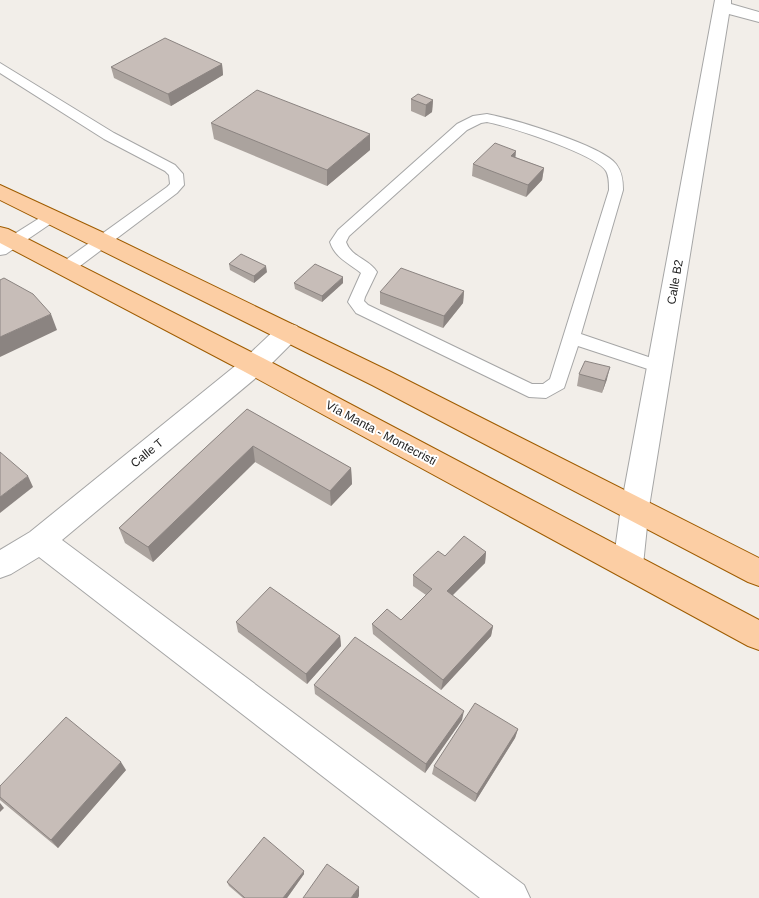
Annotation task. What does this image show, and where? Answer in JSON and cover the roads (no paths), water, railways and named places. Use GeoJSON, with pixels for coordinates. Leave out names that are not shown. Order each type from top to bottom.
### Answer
{"type":"FeatureCollection","features":[{"type":"Feature","properties":{"kind":"main road"},"geometry":{"type":"LineString","coordinates":[[0,192],[288,332],[635,507],[759,573]]}},
{"type":"Feature","properties":{"kind":"main road","name":"Vía Manta - Montecristi"},"geometry":{"type":"LineString","coordinates":[[5,242],[66,268],[254,365],[759,636]]}},
{"type":"Feature","properties":{"kind":"street"},"geometry":{"type":"LineString","coordinates":[[722,4],[759,16]]}},
{"type":"Feature","properties":{"kind":"street","name":"Calle B2"},"geometry":{"type":"LineString","coordinates":[[628,565],[635,507],[722,4]]}},
{"type":"Feature","properties":{"kind":"street","name":"Calle T"},"geometry":{"type":"LineString","coordinates":[[0,565],[40,541],[254,365],[288,332]]}},
{"type":"Feature","properties":{"kind":"street"},"geometry":{"type":"LineString","coordinates":[[40,541],[511,898]]}},
{"type":"Feature","properties":{"kind":"lane"},"geometry":{"type":"LineString","coordinates":[[0,67],[109,136],[170,168],[176,174],[177,184],[172,190],[66,268]]}},
{"type":"Feature","properties":{"kind":"lane"},"geometry":{"type":"LineString","coordinates":[[487,118],[507,122],[594,155],[609,165],[614,171],[616,190],[573,338],[558,383],[546,391],[529,390],[362,309],[356,302],[357,293],[368,278],[369,272],[362,264],[345,255],[340,249],[338,242],[343,234],[462,127],[478,119],[487,118]]}},
{"type":"Feature","properties":{"kind":"lane"},"geometry":{"type":"LineString","coordinates":[[5,242],[51,217]]}},
{"type":"Feature","properties":{"kind":"lane"},"geometry":{"type":"LineString","coordinates":[[573,338],[660,367]]}}]}
